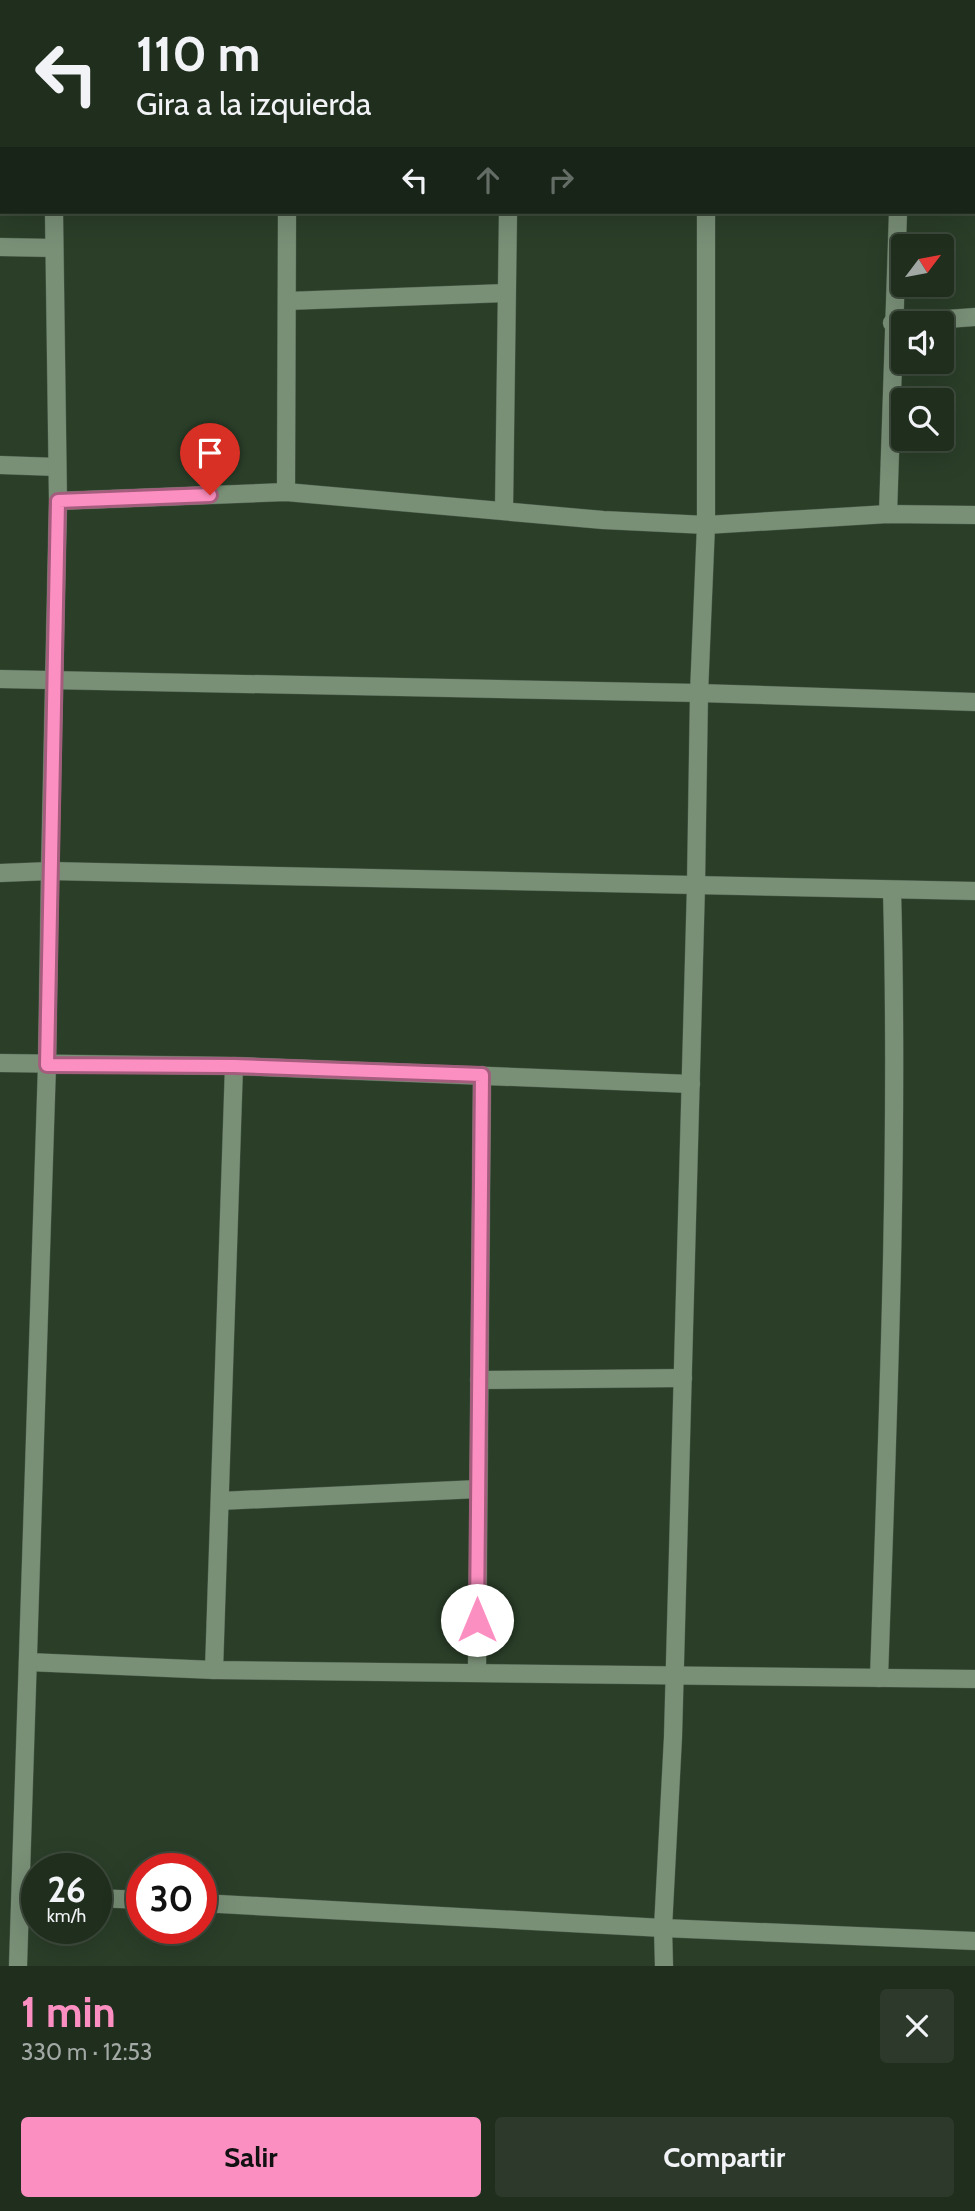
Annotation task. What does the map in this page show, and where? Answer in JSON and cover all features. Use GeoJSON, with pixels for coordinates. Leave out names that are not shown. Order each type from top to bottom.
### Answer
{"type":"FeatureCollection","features":[{"type":"Feature","properties":{"kind":"street"},"geometry":{"type":"LineString","coordinates":[[29,1853],[28,1662],[47,1065],[58,501],[54,214]]}},
{"type":"Feature","properties":{"kind":"street"},"geometry":{"type":"LineString","coordinates":[[286,492],[287,214]]}},
{"type":"Feature","properties":{"kind":"street"},"geometry":{"type":"LineString","coordinates":[[505,511],[508,214]]}},
{"type":"Feature","properties":{"kind":"street"},"geometry":{"type":"LineString","coordinates":[[664,1966],[663,1928],[675,1675],[699,693],[706,525],[706,214]]}},
{"type":"Feature","properties":{"kind":"street"},"geometry":{"type":"LineString","coordinates":[[893,311],[898,214]]}},
{"type":"Feature","properties":{"kind":"street"},"geometry":{"type":"LineString","coordinates":[[0,247],[54,248]]}},
{"type":"Feature","properties":{"kind":"street"},"geometry":{"type":"LineString","coordinates":[[287,301],[506,293]]}},
{"type":"Feature","properties":{"kind":"street"},"geometry":{"type":"LineString","coordinates":[[954,319],[975,317]]}},
{"type":"Feature","properties":{"kind":"street"},"geometry":{"type":"LineString","coordinates":[[888,514],[891,371]]}},
{"type":"Feature","properties":{"kind":"street"},"geometry":{"type":"LineString","coordinates":[[0,466],[57,467]]}},
{"type":"Feature","properties":{"kind":"street"},"geometry":{"type":"LineString","coordinates":[[58,501],[286,492],[603,520],[706,525],[888,514],[975,515]]}},
{"type":"Feature","properties":{"kind":"street"},"geometry":{"type":"LineString","coordinates":[[0,679],[699,693],[975,702]]}},
{"type":"Feature","properties":{"kind":"street"},"geometry":{"type":"LineString","coordinates":[[0,873],[975,891]]}},
{"type":"Feature","properties":{"kind":"street"},"geometry":{"type":"LineString","coordinates":[[878,1678],[893,1289],[895,1004],[892,890]]}},
{"type":"Feature","properties":{"kind":"street"},"geometry":{"type":"LineString","coordinates":[[0,1063],[234,1066],[691,1084]]}},
{"type":"Feature","properties":{"kind":"street"},"geometry":{"type":"LineString","coordinates":[[214,1670],[234,1066]]}},
{"type":"Feature","properties":{"kind":"street"},"geometry":{"type":"LineString","coordinates":[[477,1672],[482,1075]]}},
{"type":"Feature","properties":{"kind":"street"},"geometry":{"type":"LineString","coordinates":[[479,1380],[683,1378]]}},
{"type":"Feature","properties":{"kind":"street"},"geometry":{"type":"LineString","coordinates":[[220,1502],[478,1489]]}},
{"type":"Feature","properties":{"kind":"street"},"geometry":{"type":"LineString","coordinates":[[28,1662],[214,1670],[975,1679]]}},
{"type":"Feature","properties":{"kind":"street"},"geometry":{"type":"LineString","coordinates":[[217,1904],[663,1928],[975,1941]]}},
{"type":"Feature","properties":{"kind":"street"},"geometry":{"type":"LineString","coordinates":[[18,1966],[21,1944]]}},
{"type":"Feature","properties":{"kind":"route"},"geometry":{"type":"LineString","coordinates":[[210,495],[58,501],[47,1065],[234,1066],[482,1075],[477,1620]]}}]}
